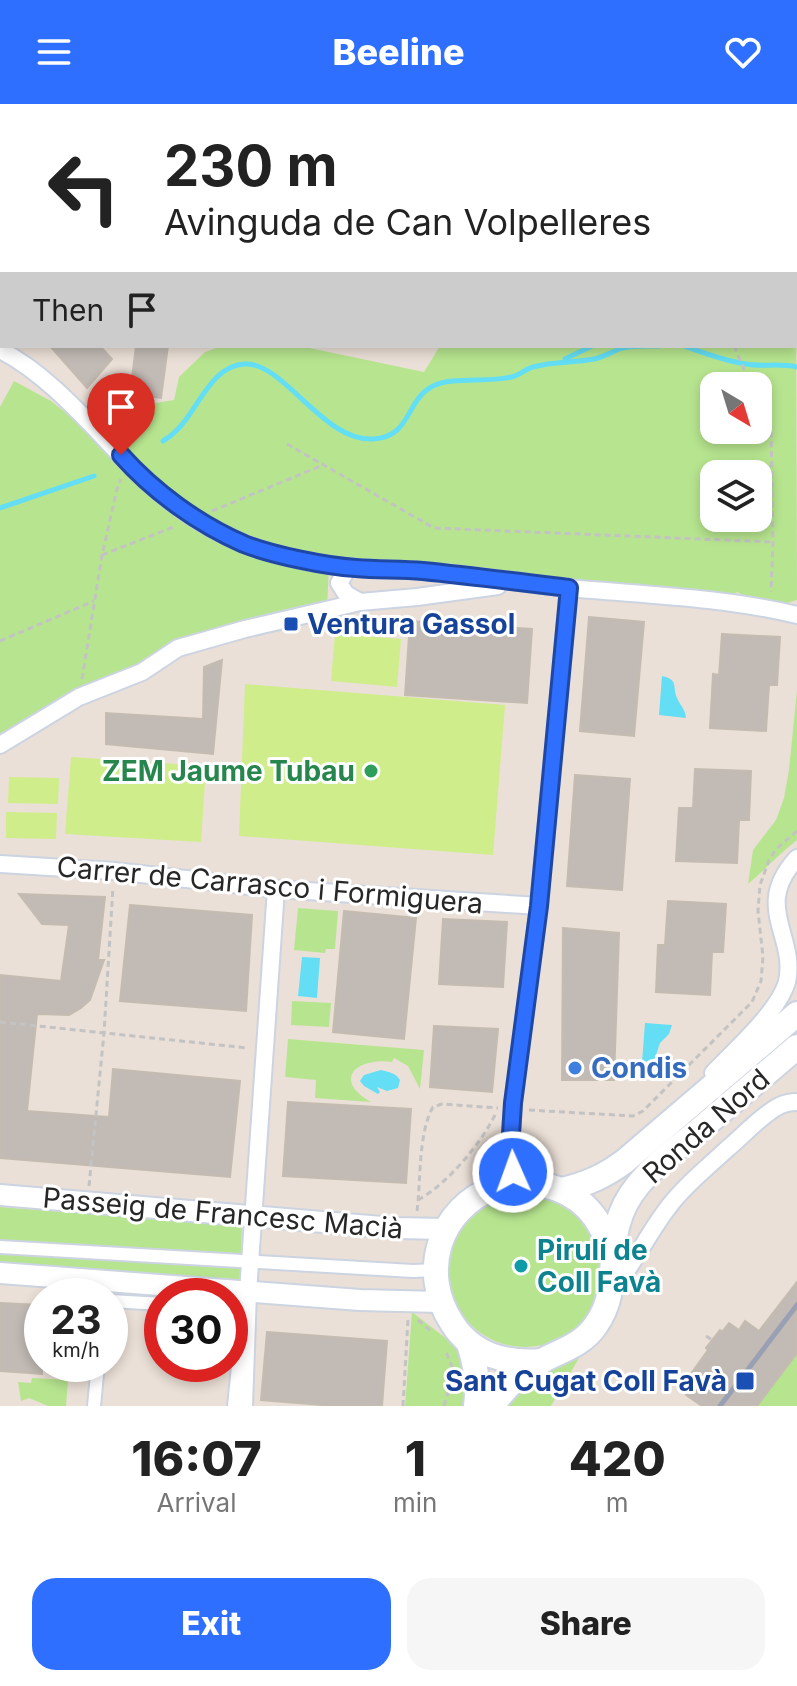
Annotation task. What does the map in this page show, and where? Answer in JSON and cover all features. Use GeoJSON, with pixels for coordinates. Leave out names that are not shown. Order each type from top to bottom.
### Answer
{"type":"FeatureCollection","features":[{"type":"Feature","properties":{"kind":"main road","name":"Ronda Nord"},"geometry":{"type":"LineString","coordinates":[[562,1190],[583,1185],[608,1173],[797,1014]]}},
{"type":"Feature","properties":{"kind":"main road","name":"Ronda Nord"},"geometry":{"type":"LineString","coordinates":[[492,1406],[531,1367],[573,1347],[594,1328],[605,1312],[611,1291],[612,1259],[620,1214],[641,1180],[797,1047]]}},
{"type":"Feature","properties":{"kind":"main road","name":"Ronda Nord"},"geometry":{"type":"LineString","coordinates":[[513,1182],[526,1181],[562,1190],[583,1204],[593,1213],[607,1237],[612,1259]]}},
{"type":"Feature","properties":{"kind":"main road"},"geometry":{"type":"LineString","coordinates":[[476,1406],[476,1370],[469,1344],[456,1330],[437,1293],[437,1249],[459,1212],[494,1187],[513,1182]]}},
{"type":"Feature","properties":{"kind":"main road","name":"Ronda Nord"},"geometry":{"type":"LineString","coordinates":[[469,1344],[500,1359],[520,1362],[544,1360]]}},
{"type":"Feature","properties":{"kind":"street"},"geometry":{"type":"LineString","coordinates":[[0,350],[47,384],[132,468],[165,496],[196,518],[247,545],[349,567],[420,571],[749,604],[797,615]]}},
{"type":"Feature","properties":{"kind":"street"},"geometry":{"type":"LineString","coordinates":[[349,567],[339,583],[353,598]]}},
{"type":"Feature","properties":{"kind":"street"},"geometry":{"type":"LineString","coordinates":[[417,597],[425,584],[420,571]]}},
{"type":"Feature","properties":{"kind":"street"},"geometry":{"type":"LineString","coordinates":[[0,745],[79,697],[142,672],[178,648],[317,612],[353,598],[417,597],[523,583]]}},
{"type":"Feature","properties":{"kind":"street"},"geometry":{"type":"LineString","coordinates":[[513,1182],[512,1109],[539,906],[569,588]]}},
{"type":"Feature","properties":{"kind":"street","name":"Ronda Nord"},"geometry":{"type":"LineString","coordinates":[[654,1136],[767,1016],[782,994],[790,966],[777,903],[785,872],[797,858]]}},
{"type":"Feature","properties":{"kind":"street","name":"Carrer de Carrasco i Formiguera"},"geometry":{"type":"LineString","coordinates":[[0,864],[114,871],[276,889],[539,906]]}},
{"type":"Feature","properties":{"kind":"street"},"geometry":{"type":"LineString","coordinates":[[276,889],[248,1292],[440,1302]]}},
{"type":"Feature","properties":{"kind":"street"},"geometry":{"type":"LineString","coordinates":[[611,1291],[624,1277],[657,1222],[690,1183],[777,1107],[787,1102],[797,1102]]}},
{"type":"Feature","properties":{"kind":"street","name":"Passeig de Francesc Macià"},"geometry":{"type":"LineString","coordinates":[[0,1195],[414,1229],[447,1229]]}},
{"type":"Feature","properties":{"kind":"street","name":"Passeig de Francesc Macià"},"geometry":{"type":"LineString","coordinates":[[0,1247],[435,1270]]}},
{"type":"Feature","properties":{"kind":"street"},"geometry":{"type":"LineString","coordinates":[[0,1273],[144,1284]]}},
{"type":"Feature","properties":{"kind":"street"},"geometry":{"type":"LineString","coordinates":[[94,1406],[96,1382]]}},
{"type":"Feature","properties":{"kind":"street"},"geometry":{"type":"LineString","coordinates":[[234,1406],[236,1382]]}},
{"type":"Feature","properties":{"kind":"street"},"geometry":{"type":"LineString","coordinates":[[244,1406],[245,1382]]}},
{"type":"Feature","properties":{"kind":"path"},"geometry":{"type":"LineString","coordinates":[[735,348],[745,372]]}},
{"type":"Feature","properties":{"kind":"path"},"geometry":{"type":"LineString","coordinates":[[287,444],[434,528],[773,542]]}},
{"type":"Feature","properties":{"kind":"path"},"geometry":{"type":"LineString","coordinates":[[770,608],[773,542],[771,444]]}},
{"type":"Feature","properties":{"kind":"path"},"geometry":{"type":"LineString","coordinates":[[79,697],[102,555],[117,489],[124,474],[132,468]]}},
{"type":"Feature","properties":{"kind":"path"},"geometry":{"type":"LineString","coordinates":[[0,641],[94,601]]}},
{"type":"Feature","properties":{"kind":"path"},"geometry":{"type":"LineString","coordinates":[[512,1109],[633,1116],[643,1111],[752,1002],[761,981],[763,957],[758,911],[760,885],[776,849],[797,831]]}},
{"type":"Feature","properties":{"kind":"path"},"geometry":{"type":"LineString","coordinates":[[88,1201],[104,1033],[114,871]]}},
{"type":"Feature","properties":{"kind":"path"},"geometry":{"type":"LineString","coordinates":[[0,1022],[264,1049]]}},
{"type":"Feature","properties":{"kind":"path"},"geometry":{"type":"LineString","coordinates":[[414,1229],[428,1114],[433,1107],[442,1104],[499,1108],[473,1151],[418,1200]]}},
{"type":"Feature","properties":{"kind":"path"},"geometry":{"type":"LineString","coordinates":[[403,1406],[409,1316],[422,1322],[435,1335]]}},
{"type":"Feature","properties":{"kind":"path"},"geometry":{"type":"LineString","coordinates":[[706,1336],[712,1340]]}},
{"type":"Feature","properties":{"kind":"path"},"geometry":{"type":"LineString","coordinates":[[442,1345],[454,1372],[444,1406]]}},
{"type":"Feature","properties":{"kind":"green space"},"geometry":{"type":"Polygon","coordinates":[[[216,348],[310,348],[424,372],[439,348],[796,348],[797,600],[770,608],[737,592],[726,602],[329,565],[327,610],[178,649],[0,746],[0,407],[14,381],[51,401],[76,421],[89,414],[174,400],[179,377],[205,352],[216,348]]]}},
{"type":"Feature","properties":{"kind":"green space"},"geometry":{"type":"Polygon","coordinates":[[[335,634],[401,639],[397,687],[331,681],[335,634]]]}},
{"type":"Feature","properties":{"kind":"green space","name":"ZEM Jaume Tubau"},"geometry":{"type":"Polygon","coordinates":[[[245,684],[505,705],[493,855],[239,836],[245,684]]]}},
{"type":"Feature","properties":{"kind":"green space"},"geometry":{"type":"Polygon","coordinates":[[[797,690],[797,840],[748,884],[753,850],[776,820],[784,798],[797,690]]]}},
{"type":"Feature","properties":{"kind":"green space","name":"ZEM Jaume Tubau"},"geometry":{"type":"Polygon","coordinates":[[[71,757],[206,766],[201,842],[65,834],[71,757]]]}},
{"type":"Feature","properties":{"kind":"green space"},"geometry":{"type":"Polygon","coordinates":[[[9,777],[59,778],[58,804],[8,803],[9,777]]]}},
{"type":"Feature","properties":{"kind":"green space"},"geometry":{"type":"Polygon","coordinates":[[[6,812],[57,813],[56,839],[6,838],[6,812]]]}},
{"type":"Feature","properties":{"kind":"green space"},"geometry":{"type":"Polygon","coordinates":[[[298,908],[338,911],[335,949],[326,949],[325,953],[294,950],[298,908]]]}},
{"type":"Feature","properties":{"kind":"green space"},"geometry":{"type":"Polygon","coordinates":[[[292,1001],[331,1003],[329,1027],[291,1025],[292,1001]]]}},
{"type":"Feature","properties":{"kind":"green space"},"geometry":{"type":"Polygon","coordinates":[[[288,1039],[424,1050],[420,1089],[408,1066],[394,1058],[392,1062],[380,1061],[360,1066],[354,1072],[351,1078],[353,1085],[371,1102],[315,1098],[316,1080],[285,1077],[288,1039]]]}},
{"type":"Feature","properties":{"kind":"green space"},"geometry":{"type":"Polygon","coordinates":[[[525,1193],[554,1199],[579,1216],[596,1241],[602,1270],[596,1299],[579,1324],[554,1341],[525,1347],[496,1341],[471,1324],[454,1299],[448,1270],[454,1241],[471,1216],[496,1199],[525,1193]]]}},
{"type":"Feature","properties":{"kind":"green space"},"geometry":{"type":"Polygon","coordinates":[[[0,1207],[242,1222],[240,1278],[189,1278],[0,1263],[0,1207]]]}},
{"type":"Feature","properties":{"kind":"green space"},"geometry":{"type":"Polygon","coordinates":[[[412,1312],[457,1347],[468,1368],[465,1406],[405,1406],[412,1312]]]}},
{"type":"Feature","properties":{"kind":"green space"},"geometry":{"type":"Polygon","coordinates":[[[797,1331],[797,1406],[739,1406],[797,1331]]]}},
{"type":"Feature","properties":{"kind":"green space"},"geometry":{"type":"Polygon","coordinates":[[[579,1358],[551,1406],[503,1406],[554,1368],[579,1358]]]}},
{"type":"Feature","properties":{"kind":"green space"},"geometry":{"type":"Polygon","coordinates":[[[18,1382],[68,1382],[66,1406],[48,1406],[29,1398],[21,1401],[18,1382]]]}},
{"type":"Feature","properties":{"kind":"water"},"geometry":{"type":"Polygon","coordinates":[[[662,676],[673,682],[686,718],[659,715],[662,676]]]}},
{"type":"Feature","properties":{"kind":"water"},"geometry":{"type":"Polygon","coordinates":[[[302,957],[320,958],[317,998],[298,996],[302,957]]]}},
{"type":"Feature","properties":{"kind":"water"},"geometry":{"type":"Polygon","coordinates":[[[645,1023],[672,1025],[669,1034],[660,1043],[655,1058],[642,1062],[645,1023]]]}},
{"type":"Feature","properties":{"kind":"water"},"geometry":{"type":"Polygon","coordinates":[[[381,1070],[392,1073],[400,1080],[398,1088],[387,1091],[377,1087],[378,1094],[360,1081],[364,1075],[381,1070]]]}},
{"type":"Feature","properties":{"kind":"building"},"geometry":{"type":"Polygon","coordinates":[[[52,348],[102,348],[112,359],[87,388],[52,348]]]}},
{"type":"Feature","properties":{"kind":"building"},"geometry":{"type":"Polygon","coordinates":[[[136,348],[168,348],[161,398],[130,394],[136,348]]]}},
{"type":"Feature","properties":{"kind":"building"},"geometry":{"type":"Polygon","coordinates":[[[589,617],[644,622],[634,736],[580,731],[589,617]]]}},
{"type":"Feature","properties":{"kind":"building"},"geometry":{"type":"Polygon","coordinates":[[[410,621],[532,629],[527,703],[405,695],[410,621]]]}},
{"type":"Feature","properties":{"kind":"building"},"geometry":{"type":"Polygon","coordinates":[[[722,634],[780,637],[777,685],[769,685],[766,731],[710,728],[713,674],[719,675],[722,634]]]}},
{"type":"Feature","properties":{"kind":"building"},"geometry":{"type":"Polygon","coordinates":[[[222,660],[213,754],[106,744],[106,713],[203,719],[204,667],[222,660]]]}},
{"type":"Feature","properties":{"kind":"building"},"geometry":{"type":"Polygon","coordinates":[[[695,769],[751,771],[749,820],[739,820],[737,863],[676,861],[679,808],[693,808],[695,769]]]}},
{"type":"Feature","properties":{"kind":"building"},"geometry":{"type":"Polygon","coordinates":[[[575,775],[630,779],[622,890],[567,886],[575,775]]]}},
{"type":"Feature","properties":{"kind":"building"},"geometry":{"type":"Polygon","coordinates":[[[19,894],[105,897],[98,960],[104,960],[90,1000],[69,1015],[37,1014],[27,1111],[109,1117],[113,1069],[240,1081],[230,1177],[0,1158],[0,975],[61,981],[69,925],[42,924],[19,894]]]}},
{"type":"Feature","properties":{"kind":"building"},"geometry":{"type":"Polygon","coordinates":[[[668,901],[726,904],[723,952],[712,952],[710,995],[656,992],[658,945],[665,945],[668,901]]]}},
{"type":"Feature","properties":{"kind":"building"},"geometry":{"type":"Polygon","coordinates":[[[130,905],[252,915],[246,1011],[120,1001],[130,905]]]}},
{"type":"Feature","properties":{"kind":"building"},"geometry":{"type":"Polygon","coordinates":[[[344,911],[416,918],[404,1039],[333,1032],[344,911]]]}},
{"type":"Feature","properties":{"kind":"building"},"geometry":{"type":"Polygon","coordinates":[[[443,919],[507,922],[503,987],[439,984],[443,919]]]}},
{"type":"Feature","properties":{"kind":"building"},"geometry":{"type":"Polygon","coordinates":[[[563,928],[619,933],[614,1080],[562,1080],[563,928]]]}},
{"type":"Feature","properties":{"kind":"building"},"geometry":{"type":"Polygon","coordinates":[[[434,1026],[498,1029],[492,1092],[430,1087],[434,1026]]]}},
{"type":"Feature","properties":{"kind":"building"},"geometry":{"type":"Polygon","coordinates":[[[288,1102],[411,1109],[406,1183],[283,1176],[288,1102]]]}},
{"type":"Feature","properties":{"kind":"building"},"geometry":{"type":"Polygon","coordinates":[[[797,1282],[797,1353],[757,1406],[702,1406],[686,1395],[692,1387],[685,1382],[720,1330],[722,1332],[729,1323],[739,1330],[745,1321],[759,1331],[797,1282]]]}},
{"type":"Feature","properties":{"kind":"building"},"geometry":{"type":"Polygon","coordinates":[[[0,1303],[24,1304],[24,1373],[0,1371],[0,1303]]]}},
{"type":"Feature","properties":{"kind":"building"},"geometry":{"type":"Polygon","coordinates":[[[267,1332],[387,1341],[382,1406],[261,1400],[267,1332]]]}},
{"type":"Feature","properties":{"kind":"waterway"},"geometry":{"type":"LineString","coordinates":[[565,359],[588,348]]}},
{"type":"Feature","properties":{"kind":"waterway"},"geometry":{"type":"LineString","coordinates":[[163,441],[185,421],[214,380],[233,366],[245,364],[260,367],[274,375],[337,428],[355,437],[373,439],[395,432],[424,392],[441,383],[502,379],[533,367],[594,359],[623,348]]}},
{"type":"Feature","properties":{"kind":"waterway"},"geometry":{"type":"LineString","coordinates":[[690,348],[738,363],[797,367]]}},
{"type":"Feature","properties":{"kind":"waterway"},"geometry":{"type":"LineString","coordinates":[[0,508],[94,476]]}},
{"type":"Feature","properties":{"kind":"railway"},"geometry":{"type":"LineString","coordinates":[[720,1406],[797,1305]]}},
{"type":"Feature","properties":{"kind":"place","name":"Ventura Gassol"},"geometry":{"type":"Point","coordinates":[291,624]}},
{"type":"Feature","properties":{"kind":"place","name":"ZEM Jaume Tubau"},"geometry":{"type":"Point","coordinates":[371,771]}},
{"type":"Feature","properties":{"kind":"place","name":"Condis"},"geometry":{"type":"Point","coordinates":[575,1068]}},
{"type":"Feature","properties":{"kind":"place","name":"Pirulí de Coll Favà"},"geometry":{"type":"Point","coordinates":[521,1266]}},
{"type":"Feature","properties":{"kind":"place","name":"Sant Cugat Coll Favà"},"geometry":{"type":"Point","coordinates":[745,1381]}},
{"type":"Feature","properties":{"kind":"route"},"geometry":{"type":"LineString","coordinates":[[121,455],[165,496],[226,536],[247,545],[356,568],[420,571],[569,588],[539,906],[513,1103],[513,1172]]}}]}
